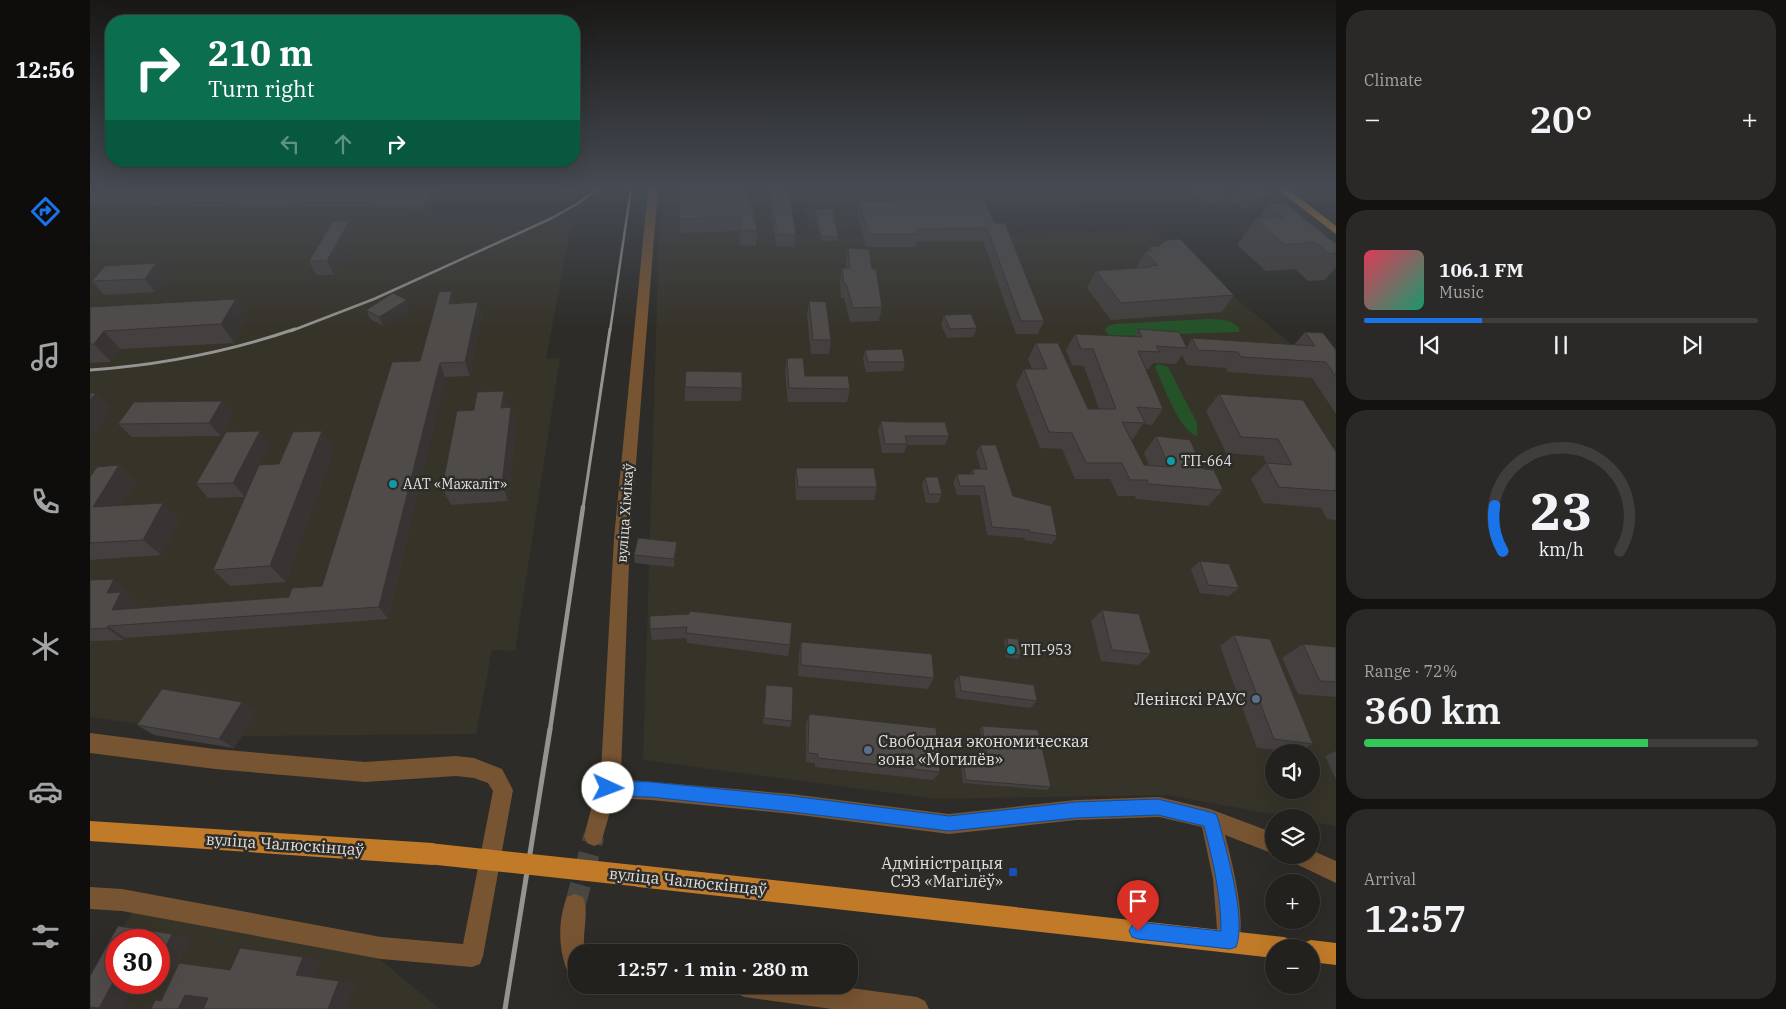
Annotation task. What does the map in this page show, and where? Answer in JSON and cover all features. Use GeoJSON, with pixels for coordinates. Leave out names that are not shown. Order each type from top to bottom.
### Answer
{"type":"FeatureCollection","features":[{"type":"Feature","properties":{"kind":"main road","name":"вуліца Чалюскінцаў"},"geometry":{"type":"LineString","coordinates":[[90,831],[433,854],[1265,946]]}},
{"type":"Feature","properties":{"kind":"main road"},"geometry":{"type":"LineString","coordinates":[[1320,952],[1336,954]]}},
{"type":"Feature","properties":{"kind":"street","name":"вуліца Хімікаў"},"geometry":{"type":"LineString","coordinates":[[594,836],[612,771],[622,538],[649,236]]}},
{"type":"Feature","properties":{"kind":"street"},"geometry":{"type":"LineString","coordinates":[[90,743],[215,759],[366,772],[456,766],[474,768],[495,776],[504,790],[472,956],[381,948],[122,900],[90,898]]}},
{"type":"Feature","properties":{"kind":"street"},"geometry":{"type":"LineString","coordinates":[[608,788],[651,790],[782,803],[949,824],[1076,810],[1158,807],[1210,819],[1265,840]]}},
{"type":"Feature","properties":{"kind":"street"},"geometry":{"type":"LineString","coordinates":[[1210,819],[1224,870],[1229,910],[1230,941]]}},
{"type":"Feature","properties":{"kind":"street"},"geometry":{"type":"LineString","coordinates":[[1319,864],[1336,872]]}},
{"type":"Feature","properties":{"kind":"street"},"geometry":{"type":"LineString","coordinates":[[573,944],[575,905]]}},
{"type":"Feature","properties":{"kind":"street"},"geometry":{"type":"LineString","coordinates":[[809,994],[917,1009]]}},
{"type":"Feature","properties":{"kind":"shaded area","name":"ААТ «Мажаліт»"},"geometry":{"type":"Polygon","coordinates":[[[90,236],[569,236],[546,359],[560,358],[515,651],[492,650],[476,734],[242,736],[234,748],[154,735],[159,727],[90,717],[90,236]]]}},
{"type":"Feature","properties":{"kind":"shaded area"},"geometry":{"type":"Polygon","coordinates":[[[659,236],[1159,236],[1294,346],[1336,348],[1336,826],[1320,823],[1320,809],[1265,809],[1265,813],[1166,795],[937,799],[643,760],[659,236]]]}},
{"type":"Feature","properties":{"kind":"shaded area"},"geometry":{"type":"Polygon","coordinates":[[[135,908],[378,958],[440,1009],[90,1009],[90,980],[105,956],[105,994],[170,994],[170,929],[122,929],[135,908]]]}},
{"type":"Feature","properties":{"kind":"green space"},"geometry":{"type":"Polygon","coordinates":[[[1208,319],[1229,321],[1239,328],[1239,332],[1116,336],[1108,335],[1105,330],[1108,326],[1115,324],[1208,319]]]}},
{"type":"Feature","properties":{"kind":"green space"},"geometry":{"type":"Polygon","coordinates":[[[1158,364],[1168,367],[1197,423],[1197,436],[1184,426],[1178,416],[1155,367],[1158,364]]]}},
{"type":"Feature","properties":{"kind":"building"},"geometry":{"type":"Polygon","coordinates":[[[324,236],[341,236],[327,261],[309,261],[324,236]]]}},
{"type":"Feature","properties":{"kind":"building"},"geometry":{"type":"Polygon","coordinates":[[[990,236],[1010,236],[1044,321],[1021,321],[990,236]]]}},
{"type":"Feature","properties":{"kind":"building"},"geometry":{"type":"Polygon","coordinates":[[[1275,236],[1326,236],[1336,244],[1336,253],[1330,254],[1315,242],[1285,245],[1275,236]]]}},
{"type":"Feature","properties":{"kind":"building"},"geometry":{"type":"Polygon","coordinates":[[[1180,239],[1234,295],[1121,303],[1096,271],[1158,265],[1145,252],[1153,251],[1149,247],[1160,246],[1160,244],[1168,240],[1180,239]]]}},
{"type":"Feature","properties":{"kind":"building"},"geometry":{"type":"Polygon","coordinates":[[[848,248],[869,249],[872,269],[876,269],[882,307],[853,308],[846,284],[844,284],[842,268],[850,268],[848,248]]]}},
{"type":"Feature","properties":{"kind":"building"},"geometry":{"type":"Polygon","coordinates":[[[156,263],[145,279],[92,281],[105,266],[156,263]]]}},
{"type":"Feature","properties":{"kind":"building","name":"ААТ «Мажаліт»"},"geometry":{"type":"Polygon","coordinates":[[[452,291],[449,304],[478,302],[465,362],[440,363],[379,607],[108,626],[107,628],[90,629],[90,580],[114,579],[107,593],[121,592],[112,610],[289,597],[292,588],[322,586],[392,362],[420,361],[439,292],[452,291]]]}},
{"type":"Feature","properties":{"kind":"building"},"geometry":{"type":"Polygon","coordinates":[[[393,293],[407,300],[379,317],[366,310],[393,293]]]}},
{"type":"Feature","properties":{"kind":"building"},"geometry":{"type":"Polygon","coordinates":[[[236,299],[221,324],[104,331],[94,344],[90,344],[90,307],[236,299]]]}},
{"type":"Feature","properties":{"kind":"building"},"geometry":{"type":"Polygon","coordinates":[[[809,301],[826,302],[831,340],[813,340],[809,301]]]}},
{"type":"Feature","properties":{"kind":"building"},"geometry":{"type":"Polygon","coordinates":[[[971,314],[977,328],[950,329],[944,315],[971,314]]]}},
{"type":"Feature","properties":{"kind":"building"},"geometry":{"type":"Polygon","coordinates":[[[1138,329],[1179,332],[1187,348],[1156,346],[1160,352],[1138,351],[1163,409],[1137,407],[1145,423],[1122,422],[1144,465],[1169,467],[1156,436],[1190,440],[1203,469],[1214,470],[1223,490],[1148,484],[1147,480],[1130,480],[1122,463],[1086,463],[1072,433],[1049,432],[1024,369],[1047,369],[1036,343],[1058,343],[1088,409],[1116,409],[1093,349],[1081,349],[1075,334],[1142,337],[1138,329]]]}},
{"type":"Feature","properties":{"kind":"building"},"geometry":{"type":"Polygon","coordinates":[[[1305,332],[1323,333],[1336,350],[1336,377],[1326,362],[1241,357],[1238,352],[1198,350],[1192,338],[1315,346],[1305,332]]]}},
{"type":"Feature","properties":{"kind":"building"},"geometry":{"type":"Polygon","coordinates":[[[902,349],[905,362],[868,362],[865,350],[902,349]]]}},
{"type":"Feature","properties":{"kind":"building"},"geometry":{"type":"Polygon","coordinates":[[[787,358],[803,358],[805,376],[848,376],[850,389],[789,388],[787,358]]]}},
{"type":"Feature","properties":{"kind":"building"},"geometry":{"type":"Polygon","coordinates":[[[686,371],[742,372],[742,388],[685,387],[686,371]]]}},
{"type":"Feature","properties":{"kind":"building"},"geometry":{"type":"Polygon","coordinates":[[[504,391],[501,408],[511,407],[502,484],[442,488],[457,411],[474,410],[477,392],[504,391]]]}},
{"type":"Feature","properties":{"kind":"building"},"geometry":{"type":"Polygon","coordinates":[[[90,393],[96,393],[90,400],[90,393]]]}},
{"type":"Feature","properties":{"kind":"building"},"geometry":{"type":"Polygon","coordinates":[[[1219,394],[1303,400],[1336,452],[1336,491],[1279,487],[1266,463],[1292,465],[1278,439],[1241,437],[1219,394]]]}},
{"type":"Feature","properties":{"kind":"building"},"geometry":{"type":"Polygon","coordinates":[[[222,401],[209,423],[118,424],[134,402],[222,401]]]}},
{"type":"Feature","properties":{"kind":"building"},"geometry":{"type":"Polygon","coordinates":[[[881,421],[945,422],[949,436],[905,436],[907,444],[885,444],[881,421]]]}},
{"type":"Feature","properties":{"kind":"building"},"geometry":{"type":"Polygon","coordinates":[[[260,431],[233,483],[196,484],[226,432],[260,431]]]}},
{"type":"Feature","properties":{"kind":"building"},"geometry":{"type":"Polygon","coordinates":[[[322,431],[270,566],[213,570],[259,465],[279,464],[293,432],[322,431]]]}},
{"type":"Feature","properties":{"kind":"building"},"geometry":{"type":"Polygon","coordinates":[[[980,445],[996,445],[1013,496],[1051,506],[1057,536],[1030,532],[1030,530],[992,527],[984,486],[960,486],[957,474],[974,474],[973,469],[987,469],[980,445]]]}},
{"type":"Feature","properties":{"kind":"building"},"geometry":{"type":"Polygon","coordinates":[[[119,465],[93,507],[163,503],[143,540],[90,543],[90,477],[97,467],[119,465]]]}},
{"type":"Feature","properties":{"kind":"building"},"geometry":{"type":"Polygon","coordinates":[[[796,468],[874,468],[877,487],[798,487],[796,468]]]}},
{"type":"Feature","properties":{"kind":"building"},"geometry":{"type":"Polygon","coordinates":[[[925,477],[938,477],[942,494],[929,494],[925,477]]]}},
{"type":"Feature","properties":{"kind":"building"},"geometry":{"type":"Polygon","coordinates":[[[638,538],[677,542],[674,559],[634,555],[638,538]]]}},
{"type":"Feature","properties":{"kind":"building"},"geometry":{"type":"Polygon","coordinates":[[[1200,561],[1229,564],[1239,588],[1208,585],[1200,561]]]}},
{"type":"Feature","properties":{"kind":"building"},"geometry":{"type":"Polygon","coordinates":[[[1102,610],[1139,614],[1151,654],[1112,650],[1102,610]]]}},
{"type":"Feature","properties":{"kind":"building"},"geometry":{"type":"Polygon","coordinates":[[[690,611],[792,623],[790,645],[686,633],[687,627],[650,629],[650,616],[689,614],[690,611]]]}},
{"type":"Feature","properties":{"kind":"building"},"geometry":{"type":"Polygon","coordinates":[[[1234,635],[1270,639],[1313,744],[1274,739],[1234,635]]]}},
{"type":"Feature","properties":{"kind":"building"},"geometry":{"type":"Polygon","coordinates":[[[1007,638],[1018,639],[1021,655],[1009,654],[1007,638]]]}},
{"type":"Feature","properties":{"kind":"building"},"geometry":{"type":"Polygon","coordinates":[[[801,642],[932,654],[934,678],[801,665],[801,642]]]}},
{"type":"Feature","properties":{"kind":"building"},"geometry":{"type":"Polygon","coordinates":[[[1303,644],[1336,647],[1336,682],[1320,681],[1303,644]]]}},
{"type":"Feature","properties":{"kind":"building"},"geometry":{"type":"Polygon","coordinates":[[[959,675],[1034,685],[1037,701],[961,691],[959,675]]]}},
{"type":"Feature","properties":{"kind":"building"},"geometry":{"type":"Polygon","coordinates":[[[766,685],[793,687],[792,721],[764,718],[766,685]]]}},
{"type":"Feature","properties":{"kind":"building"},"geometry":{"type":"Polygon","coordinates":[[[162,689],[242,702],[219,739],[137,725],[162,689]]]}},
{"type":"Feature","properties":{"kind":"building","name":"Свободная экономическая зона «Могилёв»"},"geometry":{"type":"Polygon","coordinates":[[[809,714],[936,728],[940,772],[818,758],[818,754],[808,753],[809,714]]]}},
{"type":"Feature","properties":{"kind":"building"},"geometry":{"type":"Polygon","coordinates":[[[982,726],[1038,730],[1051,787],[966,780],[962,757],[988,759],[982,726]]]}},
{"type":"Feature","properties":{"kind":"building"},"geometry":{"type":"Polygon","coordinates":[[[118,926],[138,929],[116,929],[118,926]]]}},
{"type":"Feature","properties":{"kind":"building"},"geometry":{"type":"Polygon","coordinates":[[[240,948],[303,957],[296,975],[339,981],[328,1009],[203,1009],[208,998],[185,995],[178,1009],[151,1009],[155,1000],[161,1001],[164,994],[170,994],[170,982],[179,963],[230,970],[240,948]]]}},
{"type":"Feature","properties":{"kind":"building"},"geometry":{"type":"Polygon","coordinates":[[[105,949],[105,994],[107,994],[99,1008],[90,1007],[90,976],[105,949]]]}},
{"type":"Feature","properties":{"kind":"tunnel"},"geometry":{"type":"LineString","coordinates":[[575,905],[594,836]]}},
{"type":"Feature","properties":{"kind":"railway"},"geometry":{"type":"LineString","coordinates":[[291,331],[374,299],[512,236]]}},
{"type":"Feature","properties":{"kind":"railway"},"geometry":{"type":"LineString","coordinates":[[610,331],[624,236]]}},
{"type":"Feature","properties":{"kind":"railway"},"geometry":{"type":"LineString","coordinates":[[90,370],[142,365],[194,356],[219,351],[295,329]]}},
{"type":"Feature","properties":{"kind":"railway"},"geometry":{"type":"LineString","coordinates":[[583,508],[610,329]]}},
{"type":"Feature","properties":{"kind":"railway"},"geometry":{"type":"LineString","coordinates":[[550,730],[583,507]]}},
{"type":"Feature","properties":{"kind":"railway"},"geometry":{"type":"LineString","coordinates":[[505,1009],[550,729]]}},
{"type":"Feature","properties":{"kind":"place","name":"ТП-664"},"geometry":{"type":"Point","coordinates":[1171,461]}},
{"type":"Feature","properties":{"kind":"place","name":"ААТ «Мажаліт»"},"geometry":{"type":"Point","coordinates":[393,484]}},
{"type":"Feature","properties":{"kind":"place","name":"ТП-953"},"geometry":{"type":"Point","coordinates":[1011,650]}},
{"type":"Feature","properties":{"kind":"place","name":"Ленінскі РАУС"},"geometry":{"type":"Point","coordinates":[1256,699]}},
{"type":"Feature","properties":{"kind":"place","name":"Свободная экономическая зона «Могилёв»"},"geometry":{"type":"Point","coordinates":[868,750]}},
{"type":"Feature","properties":{"kind":"place","name":"Адміністрацыя СЭЗ «Магілёў»"},"geometry":{"type":"Point","coordinates":[1013,872]}},
{"type":"Feature","properties":{"kind":"route"},"geometry":{"type":"LineString","coordinates":[[608,788],[651,790],[792,804],[949,824],[1076,810],[1158,807],[1210,819],[1224,870],[1229,910],[1230,941],[1138,931]]}}]}
